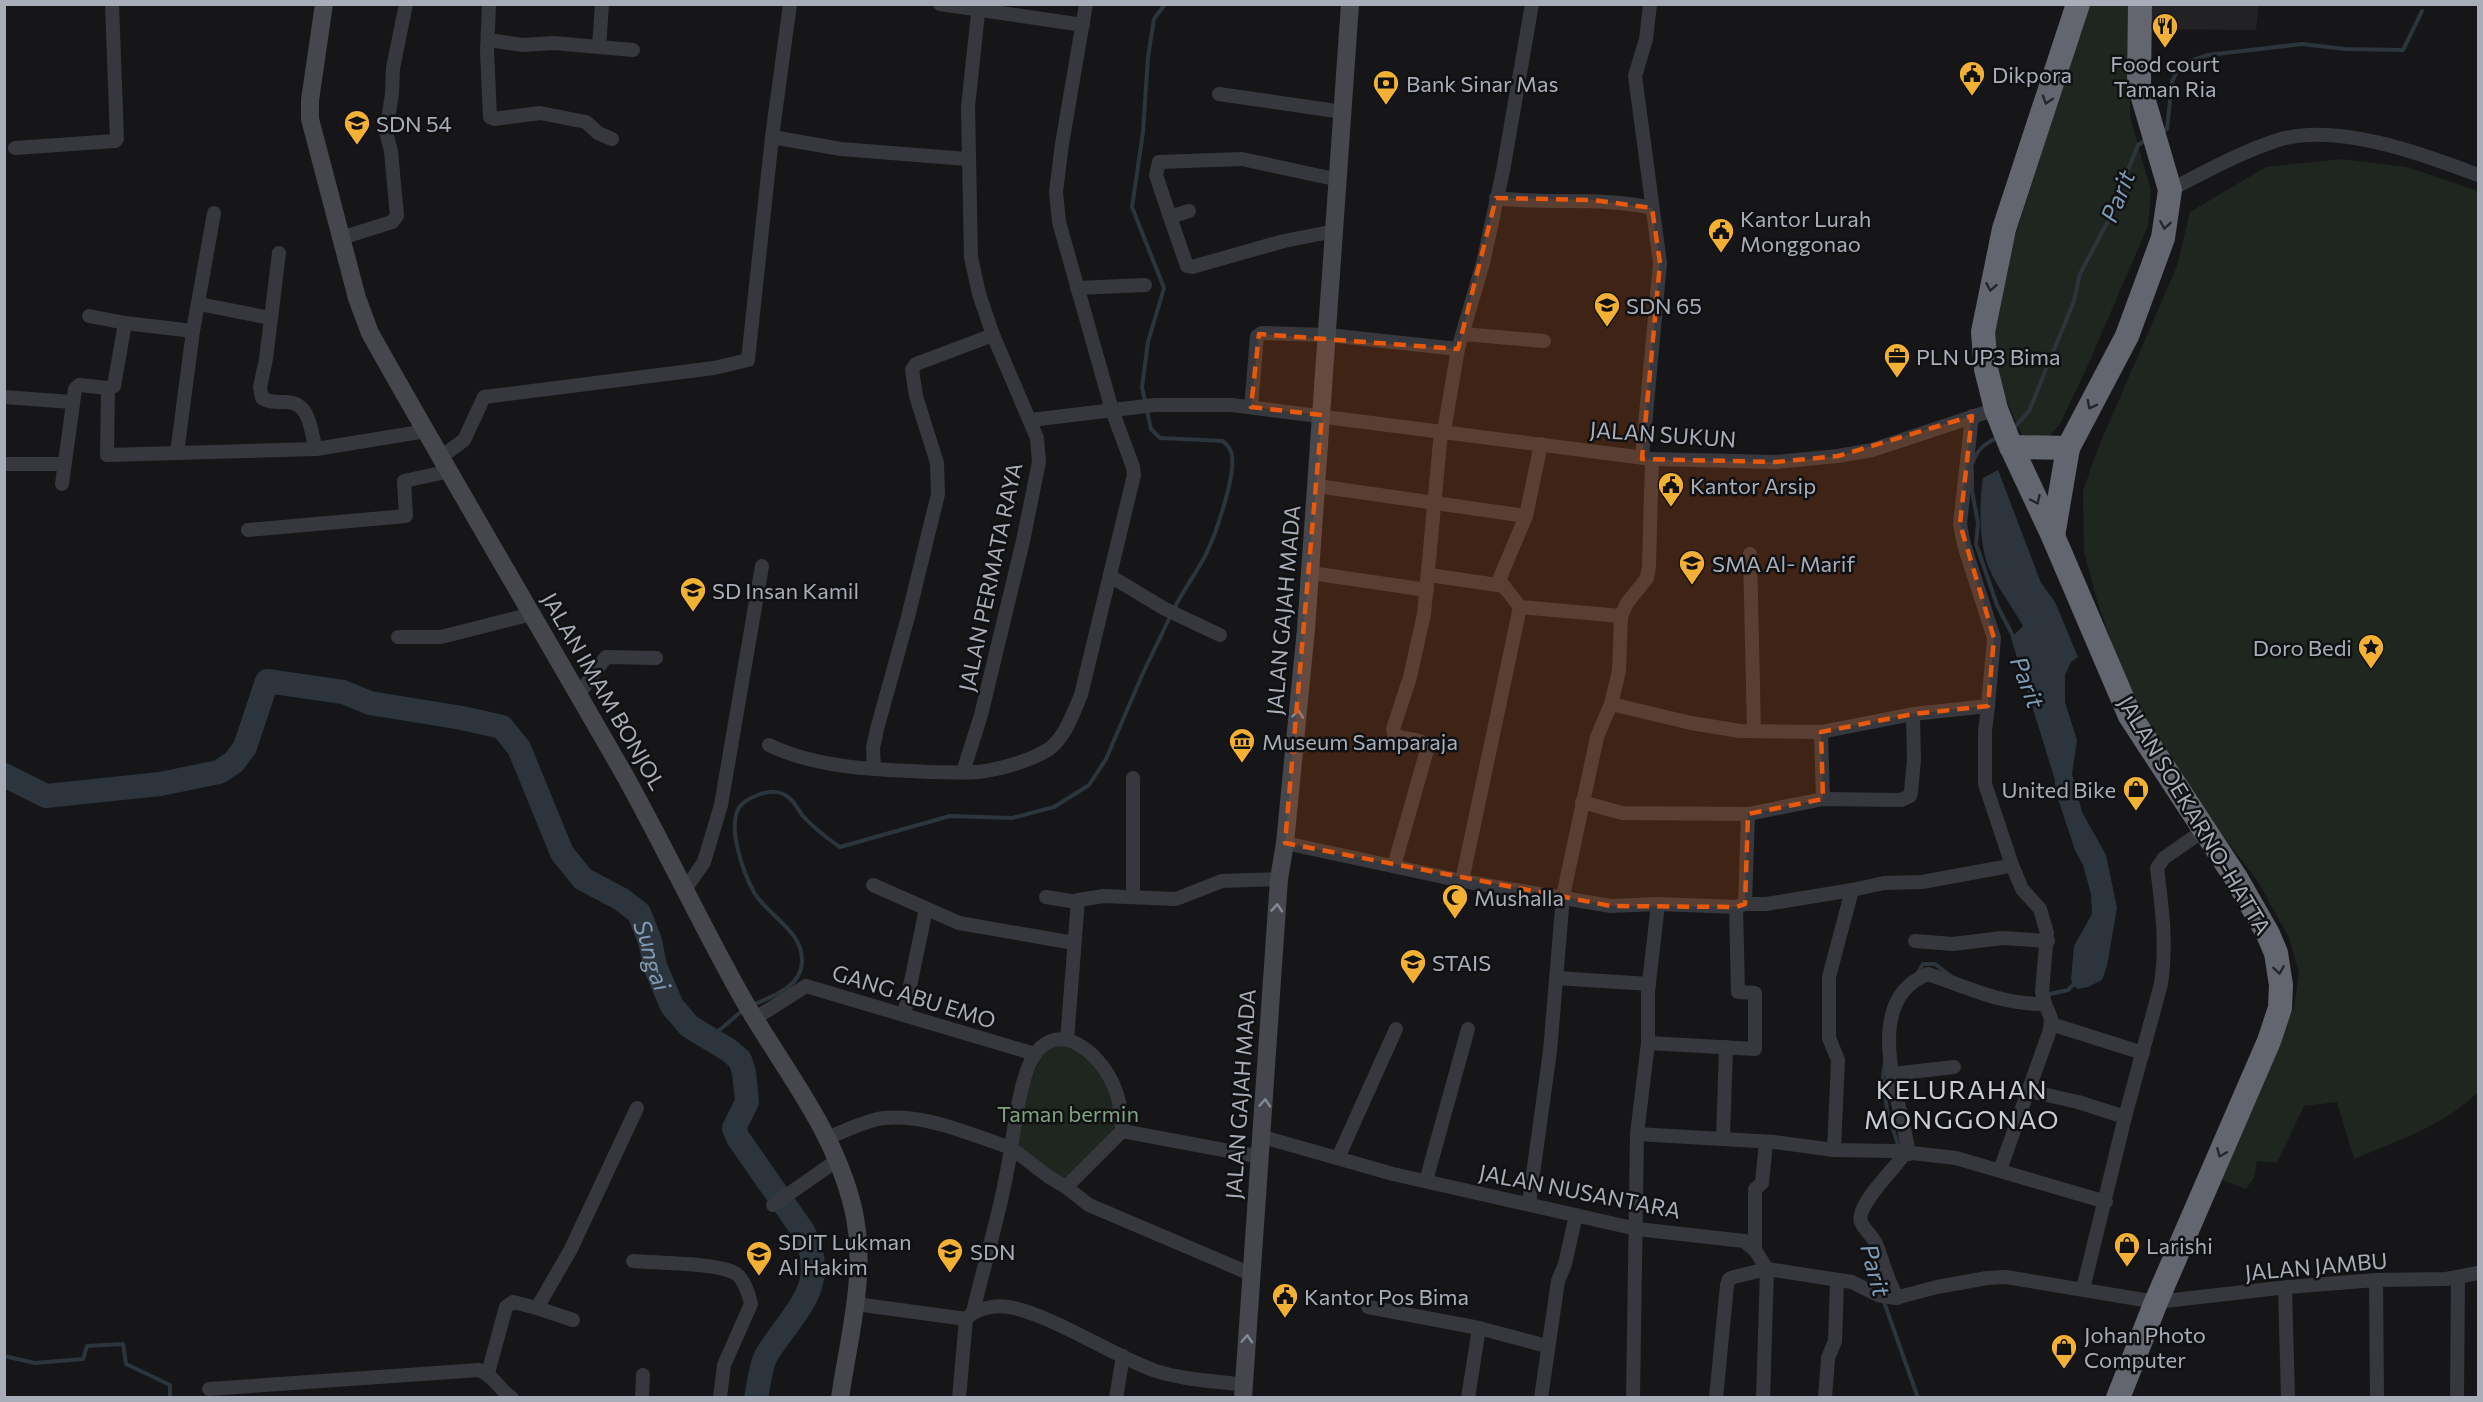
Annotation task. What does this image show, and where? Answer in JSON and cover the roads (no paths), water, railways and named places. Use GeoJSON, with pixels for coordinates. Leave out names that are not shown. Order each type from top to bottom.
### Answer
{"type":"FeatureCollection","features":[{"type":"Feature","properties":{"kind":"highway","name":"JALAN SOEKARNO-HATTA"},"geometry":{"type":"LineString","coordinates":[[2078,4],[2004,229],[1983,332],[1986,369],[2004,430],[2053,536],[2130,716],[2236,878],[2268,934],[2276,952],[2280,972],[2280,1008],[2270,1041],[2156,1302],[2118,1398]]}},
{"type":"Feature","properties":{"kind":"highway"},"geometry":{"type":"LineString","coordinates":[[2053,536],[2068,448],[2127,336],[2163,238],[2170,190],[2160,147],[2148,117],[2139,84],[2140,4]]}},
{"type":"Feature","properties":{"kind":"highway"},"geometry":{"type":"LineString","coordinates":[[2004,430],[2068,448]]}},
{"type":"Feature","properties":{"kind":"street"},"geometry":{"type":"LineString","coordinates":[[15,148],[115,141],[117,139],[112,4]]}},
{"type":"Feature","properties":{"kind":"street","name":"JALAN IMAM BONJOL"},"geometry":{"type":"LineString","coordinates":[[324,4],[310,100],[310,119],[357,298],[370,333],[578,695],[686,888],[749,1010],[827,1138],[836,1161],[854,1213],[859,1254],[856,1304],[840,1398]]}},
{"type":"Feature","properties":{"kind":"street"},"geometry":{"type":"LineString","coordinates":[[341,238],[393,222],[397,216],[391,151],[386,132],[392,94],[393,68],[405,4]]}},
{"type":"Feature","properties":{"kind":"street"},"geometry":{"type":"LineString","coordinates":[[489,4],[490,117],[494,119],[540,113],[586,122],[598,134],[612,139]]}},
{"type":"Feature","properties":{"kind":"street"},"geometry":{"type":"LineString","coordinates":[[599,47],[602,4]]}},
{"type":"Feature","properties":{"kind":"street"},"geometry":{"type":"LineString","coordinates":[[248,530],[406,516],[404,482],[446,464],[464,440],[484,397],[714,368],[748,360],[772,137],[790,4]]}},
{"type":"Feature","properties":{"kind":"street"},"geometry":{"type":"LineString","coordinates":[[940,4],[979,7],[1083,25]]}},
{"type":"Feature","properties":{"kind":"street"},"geometry":{"type":"LineString","coordinates":[[769,745],[802,757],[874,768],[984,771],[1032,757],[1050,748],[1062,734],[1081,694],[1134,476],[1133,467],[1112,410],[1059,222],[1056,192],[1086,4]]}},
{"type":"Feature","properties":{"kind":"street","name":"JALAN GAJAH MADA"},"geometry":{"type":"LineString","coordinates":[[1244,1391],[1279,879],[1285,843],[1311,573],[1350,4]]}},
{"type":"Feature","properties":{"kind":"street"},"geometry":{"type":"LineString","coordinates":[[1394,866],[1427,744],[1423,741],[1398,737],[1394,734],[1393,729],[1410,677],[1427,590],[1443,431],[1458,349],[1483,263],[1503,171],[1532,4]]}},
{"type":"Feature","properties":{"kind":"street"},"geometry":{"type":"LineString","coordinates":[[1528,1203],[1550,1051],[1563,896],[1597,737],[1611,704],[1619,671],[1621,616],[1627,603],[1647,578],[1649,566],[1647,458],[1660,263],[1635,76],[1646,39],[1650,4]]}},
{"type":"Feature","properties":{"kind":"street","name":"JALAN PERMATA RAYA"},"geometry":{"type":"LineString","coordinates":[[963,772],[981,715],[1037,471],[1038,449],[1031,420],[993,335],[979,294],[971,256],[967,159],[968,107],[979,7]]}},
{"type":"Feature","properties":{"kind":"street"},"geometry":{"type":"LineString","coordinates":[[488,40],[523,45],[554,43],[633,50]]}},
{"type":"Feature","properties":{"kind":"street"},"geometry":{"type":"LineString","coordinates":[[1219,94],[1343,112]]}},
{"type":"Feature","properties":{"kind":"street"},"geometry":{"type":"LineString","coordinates":[[2170,190],[2240,155],[2279,140],[2302,136],[2358,140],[2415,153],[2478,175]]}},
{"type":"Feature","properties":{"kind":"street"},"geometry":{"type":"LineString","coordinates":[[772,137],[841,149],[967,159]]}},
{"type":"Feature","properties":{"kind":"street"},"geometry":{"type":"LineString","coordinates":[[1335,231],[1284,241],[1192,267],[1187,266],[1156,175],[1159,162],[1242,159],[1338,180]]}},
{"type":"Feature","properties":{"kind":"street"},"geometry":{"type":"LineString","coordinates":[[1496,198],[1517,201],[1593,200],[1629,203],[1652,208]]}},
{"type":"Feature","properties":{"kind":"street"},"geometry":{"type":"LineString","coordinates":[[1170,217],[1189,212]]}},
{"type":"Feature","properties":{"kind":"street"},"geometry":{"type":"LineString","coordinates":[[177,453],[193,331],[214,213]]}},
{"type":"Feature","properties":{"kind":"street"},"geometry":{"type":"LineString","coordinates":[[279,253],[260,393],[266,401],[296,403],[304,408],[316,449]]}},
{"type":"Feature","properties":{"kind":"street"},"geometry":{"type":"LineString","coordinates":[[1077,288],[1145,285]]}},
{"type":"Feature","properties":{"kind":"street"},"geometry":{"type":"LineString","coordinates":[[199,304],[270,318]]}},
{"type":"Feature","properties":{"kind":"street"},"geometry":{"type":"LineString","coordinates":[[89,316],[193,331]]}},
{"type":"Feature","properties":{"kind":"street"},"geometry":{"type":"LineString","coordinates":[[62,484],[75,389],[79,385],[108,388],[114,386],[125,323]]}},
{"type":"Feature","properties":{"kind":"street"},"geometry":{"type":"LineString","coordinates":[[1251,407],[1259,334],[1328,335],[1458,349]]}},
{"type":"Feature","properties":{"kind":"street"},"geometry":{"type":"LineString","coordinates":[[1463,334],[1544,341]]}},
{"type":"Feature","properties":{"kind":"street"},"geometry":{"type":"LineString","coordinates":[[874,768],[873,748],[877,729],[908,617],[938,494],[937,463],[916,396],[912,370],[916,364],[993,335]]}},
{"type":"Feature","properties":{"kind":"street"},"geometry":{"type":"LineString","coordinates":[[108,388],[107,455],[316,449],[426,431]]}},
{"type":"Feature","properties":{"kind":"street"},"geometry":{"type":"LineString","coordinates":[[4,397],[72,402]]}},
{"type":"Feature","properties":{"kind":"street","name":"JALAN SUKUN"},"geometry":{"type":"LineString","coordinates":[[1031,420],[1155,405],[1251,407],[1647,458],[1776,462],[1872,450],[1972,416],[2004,430]]}},
{"type":"Feature","properties":{"kind":"street"},"geometry":{"type":"LineString","coordinates":[[1972,416],[1960,525],[1964,545],[1994,638],[1985,731],[1985,784],[2014,876],[2040,909],[2048,941],[2043,978],[2045,1004],[2049,1010],[2051,1024],[2000,1170]]}},
{"type":"Feature","properties":{"kind":"street"},"geometry":{"type":"LineString","coordinates":[[1541,444],[1526,516],[1499,580],[1520,607],[1621,616]]}},
{"type":"Feature","properties":{"kind":"street"},"geometry":{"type":"LineString","coordinates":[[4,464],[64,464]]}},
{"type":"Feature","properties":{"kind":"street"},"geometry":{"type":"LineString","coordinates":[[1317,486],[1526,516]]}},
{"type":"Feature","properties":{"kind":"street"},"geometry":{"type":"LineString","coordinates":[[1750,554],[1754,731]]}},
{"type":"Feature","properties":{"kind":"street"},"geometry":{"type":"LineString","coordinates":[[686,888],[705,862],[721,805],[762,566]]}},
{"type":"Feature","properties":{"kind":"street"},"geometry":{"type":"LineString","coordinates":[[1311,573],[1427,590]]}},
{"type":"Feature","properties":{"kind":"street"},"geometry":{"type":"LineString","coordinates":[[1429,575],[1504,586]]}},
{"type":"Feature","properties":{"kind":"street"},"geometry":{"type":"LineString","coordinates":[[1110,576],[1165,609],[1220,635]]}},
{"type":"Feature","properties":{"kind":"street"},"geometry":{"type":"LineString","coordinates":[[1462,881],[1520,607]]}},
{"type":"Feature","properties":{"kind":"street"},"geometry":{"type":"LineString","coordinates":[[399,637],[441,638],[532,614]]}},
{"type":"Feature","properties":{"kind":"street"},"geometry":{"type":"LineString","coordinates":[[578,695],[606,657],[656,658]]}},
{"type":"Feature","properties":{"kind":"street"},"geometry":{"type":"LineString","coordinates":[[1611,704],[1691,723],[1754,731],[1821,732],[1912,714],[1988,706]]}},
{"type":"Feature","properties":{"kind":"street"},"geometry":{"type":"LineString","coordinates":[[1582,802],[1622,813],[1748,814],[1823,799],[1901,800],[1910,796],[1914,760],[1912,714]]}},
{"type":"Feature","properties":{"kind":"street"},"geometry":{"type":"LineString","coordinates":[[1821,732],[1823,799]]}},
{"type":"Feature","properties":{"kind":"street"},"geometry":{"type":"LineString","coordinates":[[1133,778],[1133,896]]}},
{"type":"Feature","properties":{"kind":"street"},"geometry":{"type":"LineString","coordinates":[[1648,1042],[1755,1049],[1755,993],[1738,992],[1741,906],[1748,814]]}},
{"type":"Feature","properties":{"kind":"street"},"geometry":{"type":"LineString","coordinates":[[2083,1289],[2106,1203],[2125,1117],[2158,1000],[2164,962],[2163,922],[2157,868],[2164,858],[2204,830]]}},
{"type":"Feature","properties":{"kind":"street"},"geometry":{"type":"LineString","coordinates":[[1285,843],[1462,881],[1563,896],[1611,906],[1766,904],[1884,883],[1922,882],[2012,865]]}},
{"type":"Feature","properties":{"kind":"street"},"geometry":{"type":"LineString","coordinates":[[1046,897],[1077,902],[1085,898],[1133,896],[1176,899],[1222,881],[1279,879]]}},
{"type":"Feature","properties":{"kind":"street"},"geometry":{"type":"LineString","coordinates":[[873,885],[959,923],[1074,943]]}},
{"type":"Feature","properties":{"kind":"street"},"geometry":{"type":"LineString","coordinates":[[1834,1150],[1838,1060],[1829,1038],[1829,977],[1852,890]]}},
{"type":"Feature","properties":{"kind":"street"},"geometry":{"type":"LineString","coordinates":[[1067,1040],[1077,902]]}},
{"type":"Feature","properties":{"kind":"street"},"geometry":{"type":"LineString","coordinates":[[1633,1398],[1637,1134],[1648,1042],[1649,984],[1658,904]]}},
{"type":"Feature","properties":{"kind":"street"},"geometry":{"type":"LineString","coordinates":[[904,1015],[926,909]]}},
{"type":"Feature","properties":{"kind":"street"},"geometry":{"type":"LineString","coordinates":[[1915,941],[1953,944],[2002,938],[2048,941]]}},
{"type":"Feature","properties":{"kind":"street"},"geometry":{"type":"LineString","coordinates":[[1897,1298],[1885,1275],[1877,1244],[1862,1222],[1861,1216],[1864,1205],[1903,1153],[1904,1122],[1889,1052],[1893,1007],[1901,992],[1913,980],[1928,974],[1990,998],[2045,1004]]}},
{"type":"Feature","properties":{"kind":"street"},"geometry":{"type":"LineString","coordinates":[[1556,978],[1649,984]]}},
{"type":"Feature","properties":{"kind":"street","name":"GANG ABU EMO"},"geometry":{"type":"LineString","coordinates":[[749,1010],[806,986],[1035,1054]]}},
{"type":"Feature","properties":{"kind":"street"},"geometry":{"type":"LineString","coordinates":[[2051,1024],[2143,1053]]}},
{"type":"Feature","properties":{"kind":"street"},"geometry":{"type":"LineString","coordinates":[[1338,1158],[1396,1029]]}},
{"type":"Feature","properties":{"kind":"street"},"geometry":{"type":"LineString","coordinates":[[1426,1181],[1467,1029]]}},
{"type":"Feature","properties":{"kind":"street"},"geometry":{"type":"LineString","coordinates":[[958,1398],[970,1316],[1004,1192],[1016,1114],[1027,1072],[1035,1054],[1052,1040],[1067,1040],[1083,1045],[1112,1080],[1120,1103],[1122,1131],[1066,1187]]}},
{"type":"Feature","properties":{"kind":"street"},"geometry":{"type":"LineString","coordinates":[[1724,1138],[1726,1047]]}},
{"type":"Feature","properties":{"kind":"street"},"geometry":{"type":"LineString","coordinates":[[1892,1074],[1954,1067]]}},
{"type":"Feature","properties":{"kind":"street"},"geometry":{"type":"LineString","coordinates":[[2029,1091],[2078,1102],[2125,1117]]}},
{"type":"Feature","properties":{"kind":"street"},"geometry":{"type":"LineString","coordinates":[[537,1308],[571,1249],[637,1108]]}},
{"type":"Feature","properties":{"kind":"street"},"geometry":{"type":"LineString","coordinates":[[827,1138],[884,1118],[939,1124],[1011,1148],[1089,1205],[1251,1274]]}},
{"type":"Feature","properties":{"kind":"street"},"geometry":{"type":"LineString","coordinates":[[1122,1131],[1261,1157]]}},
{"type":"Feature","properties":{"kind":"street"},"geometry":{"type":"LineString","coordinates":[[1637,1134],[1724,1138],[1834,1150],[1956,1158],[2106,1203]]}},
{"type":"Feature","properties":{"kind":"street","name":"JALAN NUSANTARA"},"geometry":{"type":"LineString","coordinates":[[1263,1137],[1426,1181],[1637,1229],[1744,1241],[1755,1250]]}},
{"type":"Feature","properties":{"kind":"street"},"geometry":{"type":"LineString","coordinates":[[1763,1398],[1767,1269],[1755,1250],[1755,1189],[1762,1183],[1766,1142]]}},
{"type":"Feature","properties":{"kind":"street"},"geometry":{"type":"LineString","coordinates":[[774,1204],[836,1161]]}},
{"type":"Feature","properties":{"kind":"street"},"geometry":{"type":"LineString","coordinates":[[1541,1398],[1546,1346],[1558,1281],[1565,1264],[1576,1215]]}},
{"type":"Feature","properties":{"kind":"street"},"geometry":{"type":"LineString","coordinates":[[633,1261],[711,1268],[734,1272],[741,1278],[751,1304],[724,1365],[721,1397]]}},
{"type":"Feature","properties":{"kind":"street"},"geometry":{"type":"LineString","coordinates":[[1716,1398],[1729,1279],[1767,1269],[1852,1282],[1878,1295],[1897,1298],[1937,1287],[2006,1277],[2156,1302]]}},
{"type":"Feature","properties":{"kind":"street","name":"JALAN JAMBU"},"geometry":{"type":"LineString","coordinates":[[2156,1302],[2376,1280],[2458,1277],[2478,1274]]}},
{"type":"Feature","properties":{"kind":"street"},"geometry":{"type":"LineString","coordinates":[[2457,1398],[2458,1277]]}},
{"type":"Feature","properties":{"kind":"street"},"geometry":{"type":"LineString","coordinates":[[1825,1398],[1828,1358],[1835,1341],[1836,1280]]}},
{"type":"Feature","properties":{"kind":"street"},"geometry":{"type":"LineString","coordinates":[[2376,1280],[2377,1398]]}},
{"type":"Feature","properties":{"kind":"street"},"geometry":{"type":"LineString","coordinates":[[2285,1288],[2288,1398]]}},
{"type":"Feature","properties":{"kind":"street"},"geometry":{"type":"LineString","coordinates":[[494,1398],[492,1378],[506,1306],[513,1302],[573,1320]]}},
{"type":"Feature","properties":{"kind":"street"},"geometry":{"type":"LineString","coordinates":[[856,1304],[970,1316],[993,1307],[1012,1308],[1036,1316],[1167,1374],[1244,1391]]}},
{"type":"Feature","properties":{"kind":"street"},"geometry":{"type":"LineString","coordinates":[[1368,1307],[1479,1328],[1546,1346]]}},
{"type":"Feature","properties":{"kind":"street"},"geometry":{"type":"LineString","coordinates":[[1468,1398],[1479,1328]]}},
{"type":"Feature","properties":{"kind":"street"},"geometry":{"type":"LineString","coordinates":[[1116,1398],[1123,1356]]}},
{"type":"Feature","properties":{"kind":"street"},"geometry":{"type":"LineString","coordinates":[[209,1389],[479,1370],[492,1378],[512,1398]]}},
{"type":"Feature","properties":{"kind":"street"},"geometry":{"type":"LineString","coordinates":[[642,1398],[643,1375]]}},
{"type":"Feature","properties":{"kind":"street"},"geometry":{"type":"LineString","coordinates":[[277,1383],[277,1398]]}},
{"type":"Feature","properties":{"kind":"water"},"geometry":{"type":"Polygon","coordinates":[[[1998,470],[2041,583],[2055,602],[2078,657],[2071,662],[2065,675],[2065,702],[2077,740],[2072,774],[2082,812],[2106,855],[2117,908],[2107,966],[2102,980],[2088,987],[2077,989],[2071,980],[2074,946],[2092,914],[2091,894],[2083,865],[2075,850],[2055,790],[2055,780],[2011,638],[2023,626],[1995,580],[1985,556],[1981,522],[1983,478],[1998,470]]]}},
{"type":"Feature","properties":{"kind":"waterway"},"geometry":{"type":"LineString","coordinates":[[1165,4],[1154,19],[1148,57],[1143,132],[1132,207],[1164,288],[1148,342],[1142,387],[1151,429],[1160,438],[1223,441],[1228,446],[1232,457],[1227,493],[1214,535],[1201,563],[1174,609]]}},
{"type":"Feature","properties":{"kind":"waterway","name":"Parit"},"geometry":{"type":"LineString","coordinates":[[2161,132],[2167,129],[2172,82],[2178,69],[2190,61],[2208,55],[2302,44],[2345,49],[2403,50],[2422,11]]}},
{"type":"Feature","properties":{"kind":"waterway","name":"Parit"},"geometry":{"type":"LineString","coordinates":[[2013,429],[2029,411],[2074,301],[2080,274],[2107,223],[2138,145],[2146,140]]}},
{"type":"Feature","properties":{"kind":"waterway","name":"Parit"},"geometry":{"type":"LineString","coordinates":[[1973,462],[1982,447],[1998,437]]}},
{"type":"Feature","properties":{"kind":"waterway","name":"Parit"},"geometry":{"type":"LineString","coordinates":[[1972,470],[1972,491],[1978,523],[1976,544],[1997,605],[2015,640]]}},
{"type":"Feature","properties":{"kind":"waterway"},"geometry":{"type":"LineString","coordinates":[[753,1005],[791,985],[800,972],[802,963],[798,942],[755,894],[741,862],[735,835],[735,823],[737,812],[745,801],[765,793],[777,792],[785,795],[811,824],[840,847],[950,816],[1012,818],[1054,807],[1089,785],[1106,759],[1171,615]]}},
{"type":"Feature","properties":{"kind":"waterway","name":"Sungai"},"geometry":{"type":"LineString","coordinates":[[4,775],[46,796],[160,784],[219,772],[234,762],[245,747],[267,681],[343,692],[370,703],[502,727],[519,748],[562,853],[583,879],[621,899],[639,913],[650,941],[655,966],[672,1006],[689,1026],[730,1051],[740,1060],[744,1072],[747,1102],[734,1128],[738,1138],[803,1231],[811,1251],[813,1268],[811,1284],[805,1298],[764,1360],[756,1398]]}},
{"type":"Feature","properties":{"kind":"waterway","name":"Parit"},"geometry":{"type":"LineString","coordinates":[[1917,974],[1923,964],[1935,964],[1951,976]]}},
{"type":"Feature","properties":{"kind":"waterway","name":"Parit"},"geometry":{"type":"LineString","coordinates":[[2045,995],[2068,990],[2076,982]]}},
{"type":"Feature","properties":{"kind":"waterway"},"geometry":{"type":"LineString","coordinates":[[709,1039],[743,1010]]}},
{"type":"Feature","properties":{"kind":"waterway","name":"Parit"},"geometry":{"type":"LineString","coordinates":[[1885,1062],[1883,1077],[1887,1110],[1899,1148]]}},
{"type":"Feature","properties":{"kind":"waterway","name":"Parit"},"geometry":{"type":"LineString","coordinates":[[1872,1249],[1875,1275],[1881,1292]]}},
{"type":"Feature","properties":{"kind":"waterway","name":"Parit"},"geometry":{"type":"LineString","coordinates":[[1883,1299],[1918,1398]]}},
{"type":"Feature","properties":{"kind":"waterway"},"geometry":{"type":"LineString","coordinates":[[4,1356],[35,1363],[83,1359],[87,1346],[123,1344],[126,1364],[170,1385],[170,1398]]}},
{"type":"Feature","properties":{"kind":"place","name":"Food court Taman Ria"},"geometry":{"type":"Point","coordinates":[2165,49]}},
{"type":"Feature","properties":{"kind":"place","name":"Dikpora"},"geometry":{"type":"Point","coordinates":[1972,97]}},
{"type":"Feature","properties":{"kind":"place","name":"Bank Sinar Mas"},"geometry":{"type":"Point","coordinates":[1386,106]}},
{"type":"Feature","properties":{"kind":"place","name":"SDN 54"},"geometry":{"type":"Point","coordinates":[357,146]}},
{"type":"Feature","properties":{"kind":"place","name":"Kantor Lurah Monggonao"},"geometry":{"type":"Point","coordinates":[1721,254]}},
{"type":"Feature","properties":{"kind":"place","name":"SDN 65"},"geometry":{"type":"Point","coordinates":[1607,328]}},
{"type":"Feature","properties":{"kind":"place","name":"PLN UP3 Bima"},"geometry":{"type":"Point","coordinates":[1897,379]}},
{"type":"Feature","properties":{"kind":"place","name":"Kantor Arsip"},"geometry":{"type":"Point","coordinates":[1671,508]}},
{"type":"Feature","properties":{"kind":"place","name":"SMA Al- Marif"},"geometry":{"type":"Point","coordinates":[1692,586]}},
{"type":"Feature","properties":{"kind":"place","name":"SD Insan Kamil"},"geometry":{"type":"Point","coordinates":[693,613]}},
{"type":"Feature","properties":{"kind":"place","name":"Doro Bedi"},"geometry":{"type":"Point","coordinates":[2371,670]}},
{"type":"Feature","properties":{"kind":"place","name":"Museum Samparaja"},"geometry":{"type":"Point","coordinates":[1242,764]}},
{"type":"Feature","properties":{"kind":"place","name":"United Bike"},"geometry":{"type":"Point","coordinates":[2136,812]}},
{"type":"Feature","properties":{"kind":"place","name":"Mushalla"},"geometry":{"type":"Point","coordinates":[1455,920]}},
{"type":"Feature","properties":{"kind":"place","name":"STAIS"},"geometry":{"type":"Point","coordinates":[1413,985]}},
{"type":"Feature","properties":{"kind":"place","name":"Larishi"},"geometry":{"type":"Point","coordinates":[2127,1268]}},
{"type":"Feature","properties":{"kind":"place","name":"SDN"},"geometry":{"type":"Point","coordinates":[950,1274]}},
{"type":"Feature","properties":{"kind":"place","name":"SDIT Lukman Al Hakim"},"geometry":{"type":"Point","coordinates":[759,1277]}},
{"type":"Feature","properties":{"kind":"place","name":"Kantor Pos Bima"},"geometry":{"type":"Point","coordinates":[1285,1319]}},
{"type":"Feature","properties":{"kind":"place","name":"Johan Photo Computer"},"geometry":{"type":"Point","coordinates":[2064,1370]}},
{"type":"Feature","properties":{"kind":"district","name":"KELURAHAN MONGGONAO"},"geometry":{"type":"Point","coordinates":[1962,1103]}},
{"type":"Feature","properties":{"kind":"park label","name":"Taman bermin"},"geometry":{"type":"Point","coordinates":[1068,1113]}}]}
